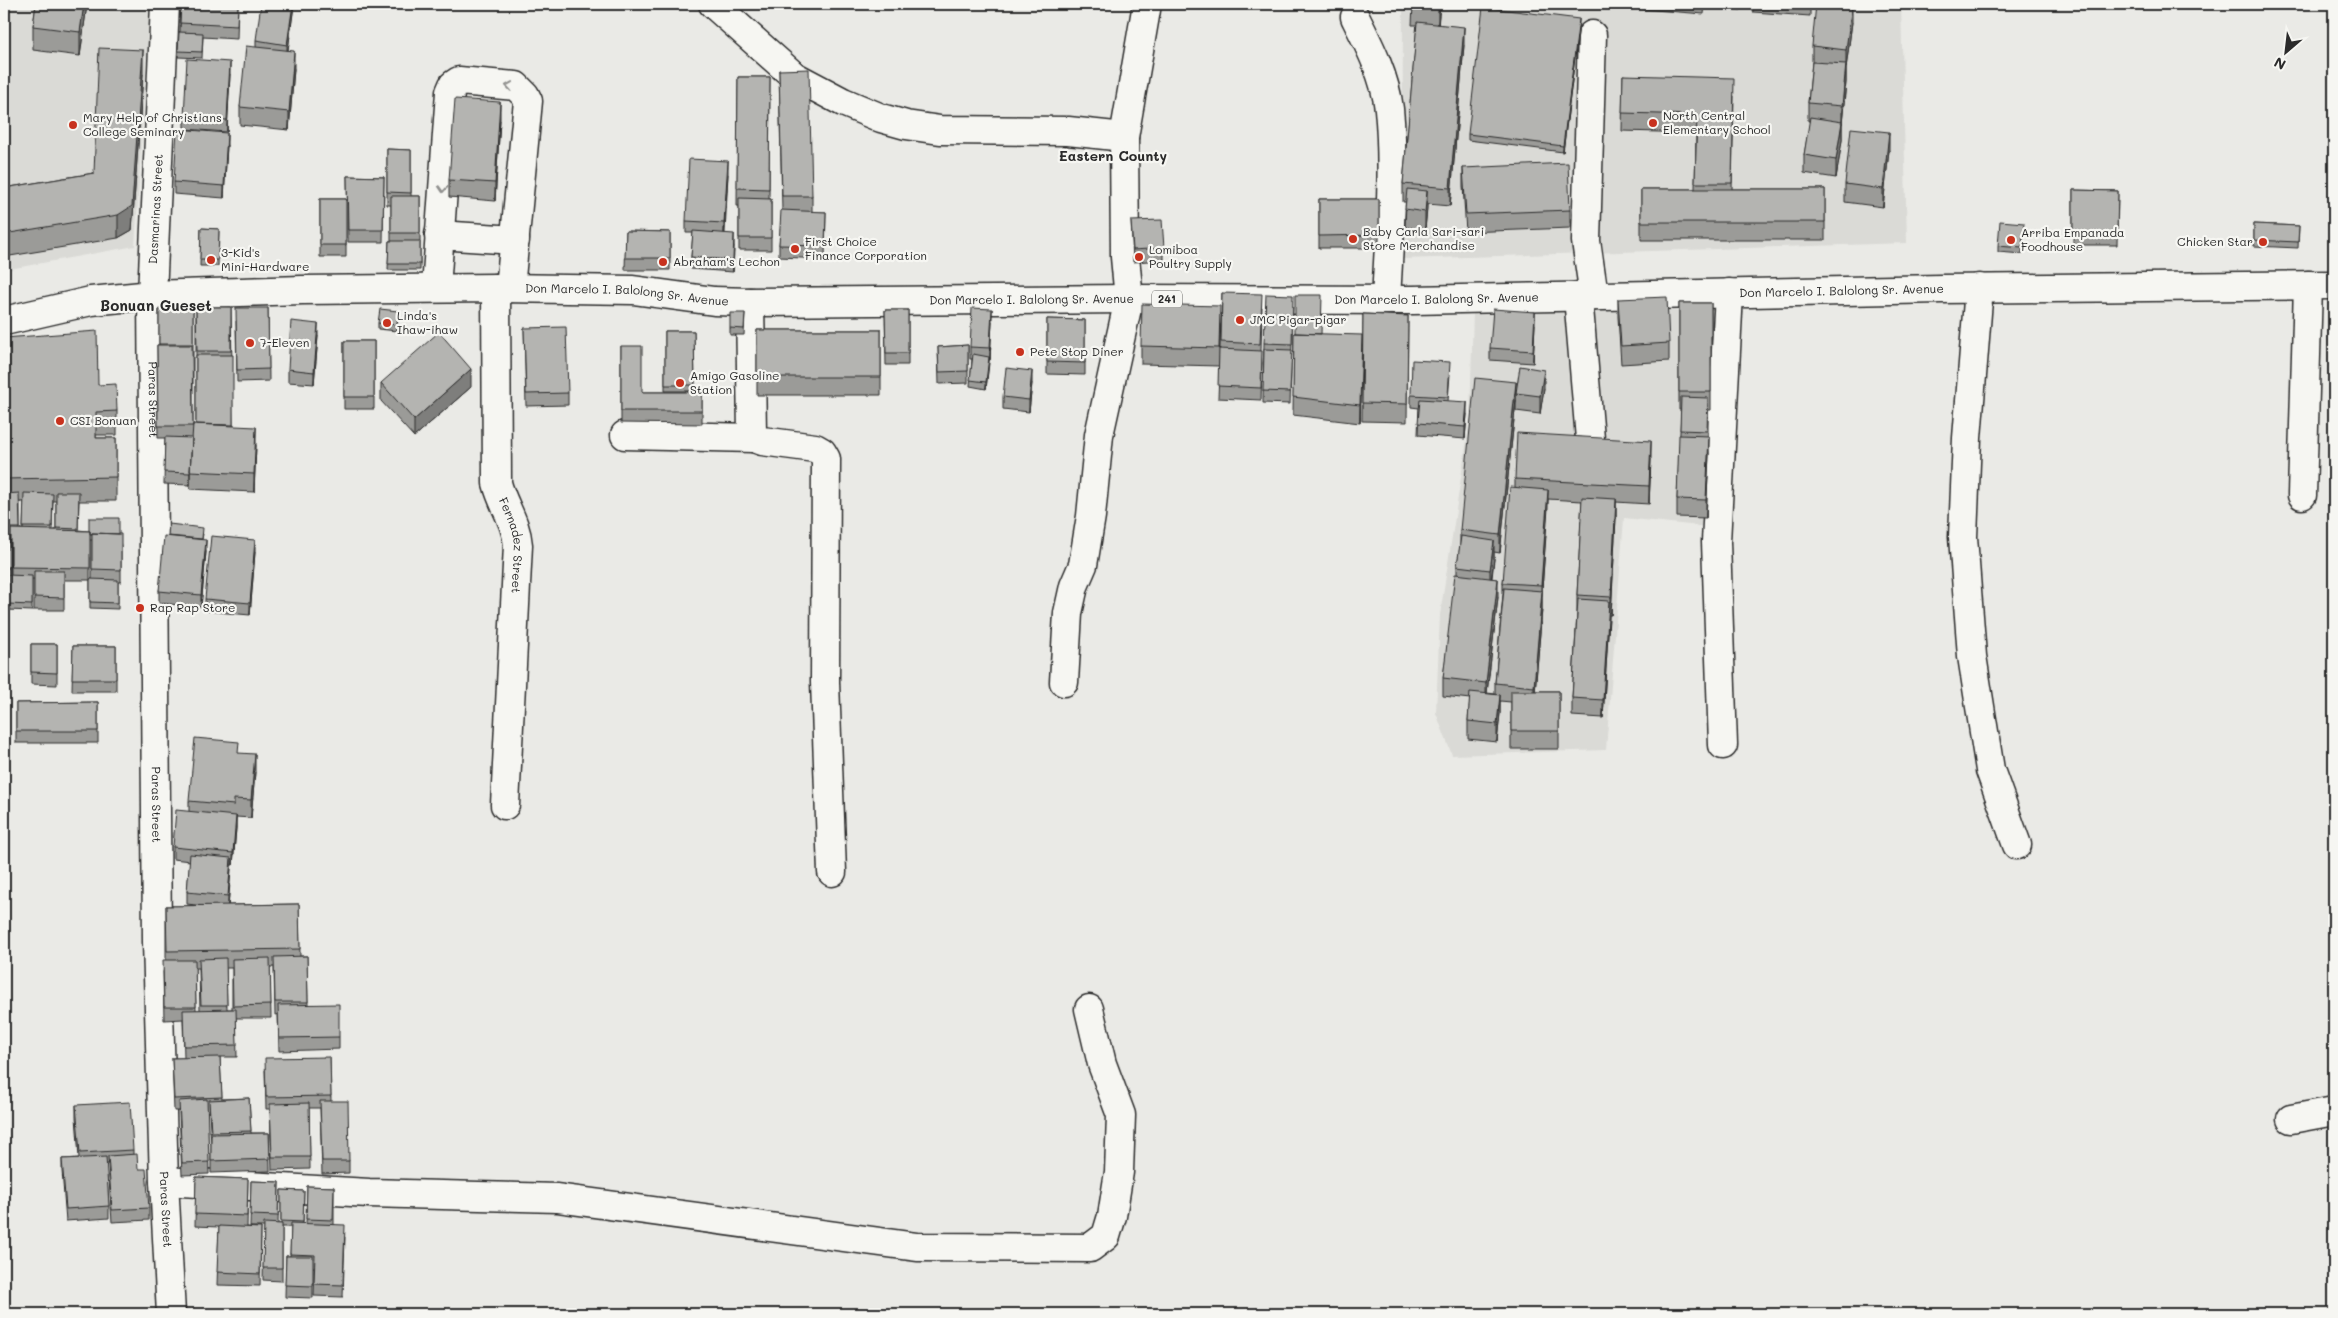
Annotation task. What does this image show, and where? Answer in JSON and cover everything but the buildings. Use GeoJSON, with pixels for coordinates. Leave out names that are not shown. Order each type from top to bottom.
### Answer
{"type":"FeatureCollection","features":[{"type":"Feature","properties":{"kind":"street","name":"Dasmarinas Street"},"geometry":{"type":"LineString","coordinates":[[152,295],[165,4]]}},
{"type":"Feature","properties":{"kind":"street"},"geometry":{"type":"LineString","coordinates":[[712,4],[794,76],[843,102],[881,118],[906,125],[940,130],[1068,131],[1124,137]]}},
{"type":"Feature","properties":{"kind":"street"},"geometry":{"type":"LineString","coordinates":[[1064,682],[1068,613],[1074,586],[1083,565],[1091,516],[1099,436],[1129,299],[1125,257],[1124,137],[1147,4]]}},
{"type":"Feature","properties":{"kind":"street"},"geometry":{"type":"LineString","coordinates":[[1355,17],[1374,54],[1388,108],[1391,198],[1386,300]]}},
{"type":"Feature","properties":{"kind":"street"},"geometry":{"type":"LineString","coordinates":[[1590,439],[1586,241],[1592,35]]}},
{"type":"Feature","properties":{"kind":"street","name":"Fernadez Street"},"geometry":{"type":"LineString","coordinates":[[439,235],[450,92],[453,85],[459,81],[516,86],[525,94],[528,101],[527,123],[515,240],[503,288],[497,483],[500,495],[517,530],[518,546],[504,805]]}},
{"type":"Feature","properties":{"kind":"street"},"geometry":{"type":"LineString","coordinates":[[436,288],[439,235],[515,240]]}},
{"type":"Feature","properties":{"kind":"street","name":"Don Marcelo I. Balolong Sr. Avenue"},"geometry":{"type":"LineString","coordinates":[[4,321],[91,301],[152,295],[436,288],[633,290],[714,301],[750,302],[1129,299],[1386,300],[1979,288],[2321,285]]}},
{"type":"Feature","properties":{"kind":"street"},"geometry":{"type":"LineString","coordinates":[[2302,495],[2321,285]]}},
{"type":"Feature","properties":{"kind":"street"},"geometry":{"type":"LineString","coordinates":[[1979,288],[1967,438],[1963,537],[1972,656],[1990,770],[2017,845]]}},
{"type":"Feature","properties":{"kind":"street"},"geometry":{"type":"LineString","coordinates":[[1723,745],[1716,542],[1729,293]]}},
{"type":"Feature","properties":{"kind":"street","name":"Paras Street"},"geometry":{"type":"LineString","coordinates":[[152,295],[156,942],[164,1181],[171,1314]]}},
{"type":"Feature","properties":{"kind":"street"},"geometry":{"type":"LineString","coordinates":[[750,302],[752,434],[754,438]]}},
{"type":"Feature","properties":{"kind":"street"},"geometry":{"type":"LineString","coordinates":[[625,435],[754,438],[787,446],[815,448],[822,452],[826,459],[825,682],[832,872]]}},
{"type":"Feature","properties":{"kind":"street"},"geometry":{"type":"LineString","coordinates":[[164,1181],[369,1193],[558,1198],[917,1247],[1090,1248],[1106,1236],[1112,1216],[1119,1172],[1121,1115],[1102,1064],[1089,1009]]}},
{"type":"Feature","properties":{"kind":"street"},"geometry":{"type":"LineString","coordinates":[[2291,1119],[2334,1111]]}},
{"type":"Feature","properties":{"kind":"shaded area","name":"Mary Help of Christians College Seminary"},"geometry":{"type":"Polygon","coordinates":[[[4,4],[150,4],[135,246],[4,270],[4,4]]]}},
{"type":"Feature","properties":{"kind":"shaded area","name":"North Central Elementary School"},"geometry":{"type":"Polygon","coordinates":[[[1403,4],[1901,4],[1907,243],[1402,259],[1403,4]]]}},
{"type":"Feature","properties":{"kind":"shaded area"},"geometry":{"type":"Polygon","coordinates":[[[1473,311],[1718,311],[1708,527],[1624,518],[1606,750],[1452,755],[1436,713],[1440,615],[1470,419],[1473,311]]]}},
{"type":"Feature","properties":{"kind":"place","name":"North Central Elementary School"},"geometry":{"type":"Point","coordinates":[1653,123]}},
{"type":"Feature","properties":{"kind":"place","name":"Mary Help of Christians College Seminary"},"geometry":{"type":"Point","coordinates":[73,125]}},
{"type":"Feature","properties":{"kind":"place","name":"Baby Carla Sari-sari Store Merchandise"},"geometry":{"type":"Point","coordinates":[1353,239]}},
{"type":"Feature","properties":{"kind":"place","name":"Arriba Empanada Foodhouse"},"geometry":{"type":"Point","coordinates":[2011,240]}},
{"type":"Feature","properties":{"kind":"place","name":"Chicken Star"},"geometry":{"type":"Point","coordinates":[2263,242]}},
{"type":"Feature","properties":{"kind":"place","name":"First Choice Finance Corporation"},"geometry":{"type":"Point","coordinates":[795,249]}},
{"type":"Feature","properties":{"kind":"place","name":"Lomiboa Poultry Supply"},"geometry":{"type":"Point","coordinates":[1139,257]}},
{"type":"Feature","properties":{"kind":"place","name":"3-Kid's Mini-Hardware"},"geometry":{"type":"Point","coordinates":[211,260]}},
{"type":"Feature","properties":{"kind":"place","name":"Abraham's Lechon"},"geometry":{"type":"Point","coordinates":[663,262]}},
{"type":"Feature","properties":{"kind":"place","name":"JMC Pigar-pigar"},"geometry":{"type":"Point","coordinates":[1240,320]}},
{"type":"Feature","properties":{"kind":"place","name":"Linda's Ihaw-ihaw"},"geometry":{"type":"Point","coordinates":[387,323]}},
{"type":"Feature","properties":{"kind":"place","name":"7-Eleven"},"geometry":{"type":"Point","coordinates":[250,343]}},
{"type":"Feature","properties":{"kind":"place","name":"Pete Stop Diner"},"geometry":{"type":"Point","coordinates":[1020,352]}},
{"type":"Feature","properties":{"kind":"place","name":"Amigo Gasoline Station"},"geometry":{"type":"Point","coordinates":[680,383]}},
{"type":"Feature","properties":{"kind":"place","name":"CSI Bonuan"},"geometry":{"type":"Point","coordinates":[60,421]}},
{"type":"Feature","properties":{"kind":"place","name":"Rap Rap Store"},"geometry":{"type":"Point","coordinates":[140,608]}},
{"type":"Feature","properties":{"kind":"district","name":"Eastern County"},"geometry":{"type":"Point","coordinates":[1113,156]}},
{"type":"Feature","properties":{"kind":"district","name":"Bonuan Gueset"},"geometry":{"type":"Point","coordinates":[156,306]}}]}
